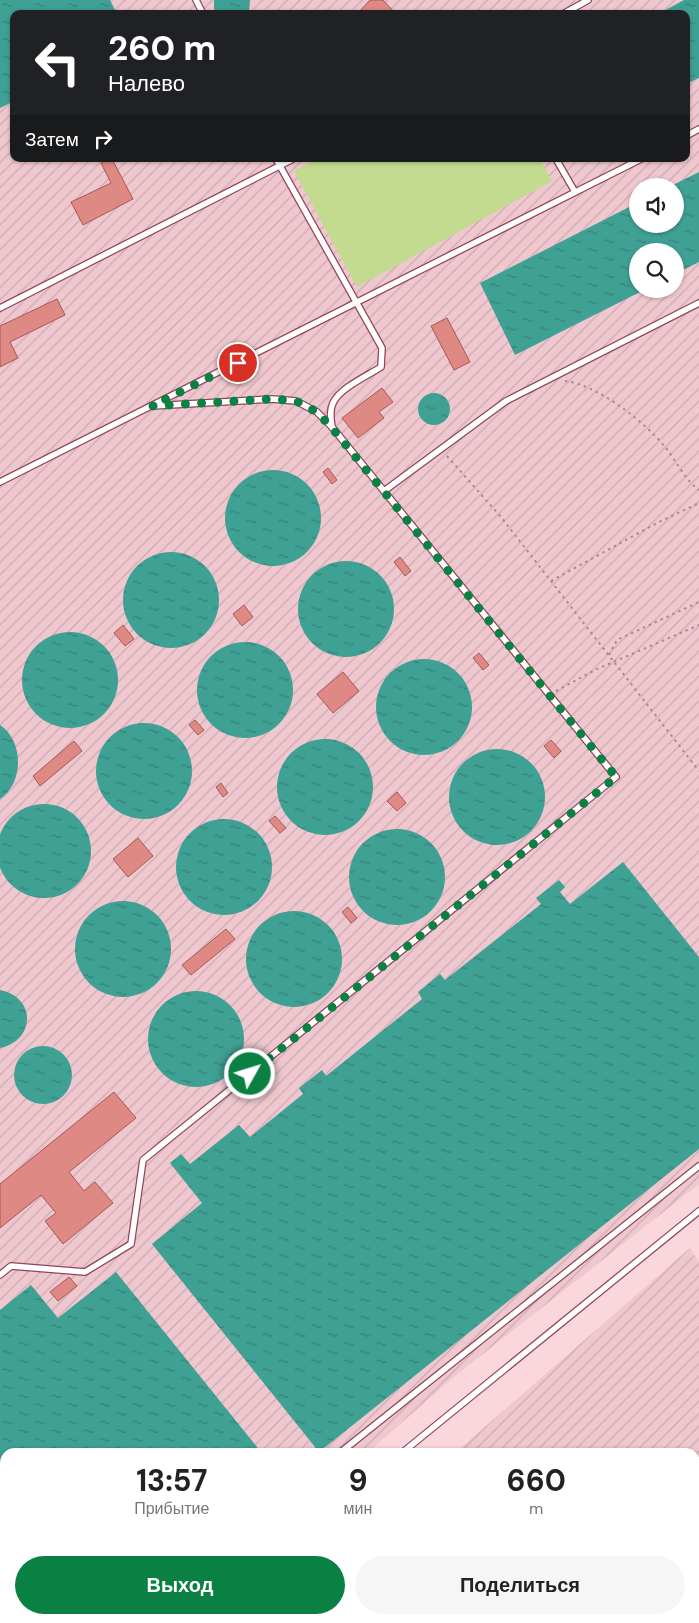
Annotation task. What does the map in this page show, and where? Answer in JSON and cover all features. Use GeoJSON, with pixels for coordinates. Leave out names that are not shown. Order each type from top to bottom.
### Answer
{"type":"FeatureCollection","features":[{"type":"Feature","properties":{"kind":"lane"},"geometry":{"type":"LineString","coordinates":[[570,10],[588,0]]}},
{"type":"Feature","properties":{"kind":"lane"},"geometry":{"type":"LineString","coordinates":[[278,162],[382,348],[381,367],[346,389],[333,403],[331,415],[332,428]]}},
{"type":"Feature","properties":{"kind":"lane"},"geometry":{"type":"LineString","coordinates":[[0,308],[287,162]]}},
{"type":"Feature","properties":{"kind":"lane"},"geometry":{"type":"LineString","coordinates":[[558,162],[575,192]]}},
{"type":"Feature","properties":{"kind":"lane"},"geometry":{"type":"LineString","coordinates":[[0,482],[635,162]]}},
{"type":"Feature","properties":{"kind":"lane"},"geometry":{"type":"LineString","coordinates":[[384,491],[506,401],[699,303]]}},
{"type":"Feature","properties":{"kind":"lane"},"geometry":{"type":"LineString","coordinates":[[0,1274],[11,1266],[85,1272],[131,1244],[142,1160],[616,777],[384,491],[317,412],[296,401],[272,399],[152,406]]}},
{"type":"Feature","properties":{"kind":"lane"},"geometry":{"type":"LineString","coordinates":[[345,1448],[699,1166]]}},
{"type":"Feature","properties":{"kind":"lane"},"geometry":{"type":"LineString","coordinates":[[408,1448],[699,1211]]}},
{"type":"Feature","properties":{"kind":"path"},"geometry":{"type":"LineString","coordinates":[[564,381],[572,382],[605,396],[636,419],[665,447],[685,476],[699,490]]}},
{"type":"Feature","properties":{"kind":"path"},"geometry":{"type":"LineString","coordinates":[[440,449],[501,517],[699,771]]}},
{"type":"Feature","properties":{"kind":"path"},"geometry":{"type":"LineString","coordinates":[[551,581],[657,523],[699,503]]}},
{"type":"Feature","properties":{"kind":"path"},"geometry":{"type":"LineString","coordinates":[[609,655],[618,640],[699,602]]}},
{"type":"Feature","properties":{"kind":"path"},"geometry":{"type":"LineString","coordinates":[[549,694],[597,669],[699,625]]}},
{"type":"Feature","properties":{"kind":"shaded area"},"geometry":{"type":"Polygon","coordinates":[[[0,0],[684,0],[665,10],[10,10],[10,162],[690,162],[690,82],[699,78],[699,1184],[455,1376],[373,1448],[0,1448],[0,0]]]}},
{"type":"Feature","properties":{"kind":"shaded area"},"geometry":{"type":"Polygon","coordinates":[[[310,162],[542,162],[552,181],[357,287],[294,171],[310,162]]]}},
{"type":"Feature","properties":{"kind":"shaded area"},"geometry":{"type":"Polygon","coordinates":[[[690,1248],[699,1262],[699,1448],[461,1448],[690,1248]]]}},
{"type":"Feature","properties":{"kind":"water"},"geometry":{"type":"Polygon","coordinates":[[[0,0],[110,0],[115,10],[10,10],[10,103],[0,108],[0,0]]]}},
{"type":"Feature","properties":{"kind":"water"},"geometry":{"type":"Polygon","coordinates":[[[214,0],[250,0],[249,10],[215,10],[214,0]]]}},
{"type":"Feature","properties":{"kind":"water"},"geometry":{"type":"Polygon","coordinates":[[[684,0],[699,0],[699,78],[690,82],[690,10],[665,10],[684,0]]]}},
{"type":"Feature","properties":{"kind":"water"},"geometry":{"type":"Polygon","coordinates":[[[699,172],[699,262],[684,270],[684,243],[629,243],[629,298],[515,355],[480,283],[629,207],[629,233],[684,233],[684,180],[699,172]]]}},
{"type":"Feature","properties":{"kind":"water"},"geometry":{"type":"Polygon","coordinates":[[[434,393],[440,394],[445,398],[449,403],[449,415],[445,420],[440,424],[434,425],[428,424],[423,420],[419,415],[418,409],[419,403],[423,398],[428,394],[434,393]]]}},
{"type":"Feature","properties":{"kind":"water"},"geometry":{"type":"Polygon","coordinates":[[[273,470],[291,474],[307,484],[317,500],[321,518],[317,536],[307,552],[291,562],[273,566],[255,562],[239,552],[229,536],[225,518],[229,500],[239,484],[255,474],[273,470]]]}},
{"type":"Feature","properties":{"kind":"water"},"geometry":{"type":"Polygon","coordinates":[[[171,552],[189,556],[205,566],[215,582],[219,600],[215,618],[205,634],[189,644],[171,648],[153,644],[137,634],[127,618],[123,600],[127,582],[137,566],[153,556],[171,552]]]}},
{"type":"Feature","properties":{"kind":"water"},"geometry":{"type":"Polygon","coordinates":[[[346,561],[364,565],[380,575],[390,591],[394,609],[390,627],[380,643],[364,653],[346,657],[328,653],[312,643],[302,627],[298,609],[302,591],[312,575],[328,565],[346,561]]]}},
{"type":"Feature","properties":{"kind":"water"},"geometry":{"type":"Polygon","coordinates":[[[70,632],[88,636],[104,646],[114,662],[118,680],[114,698],[104,714],[88,724],[70,728],[52,724],[36,714],[26,698],[22,680],[26,662],[36,646],[52,636],[70,632]]]}},
{"type":"Feature","properties":{"kind":"water"},"geometry":{"type":"Polygon","coordinates":[[[245,642],[263,646],[279,656],[289,672],[293,690],[289,708],[279,724],[263,734],[245,738],[227,734],[211,724],[201,708],[197,690],[201,672],[211,656],[227,646],[245,642]]]}},
{"type":"Feature","properties":{"kind":"water"},"geometry":{"type":"Polygon","coordinates":[[[424,659],[442,663],[458,673],[468,689],[472,707],[468,725],[458,741],[442,751],[424,755],[406,751],[390,741],[380,725],[376,707],[380,689],[390,673],[406,663],[424,659]]]}},
{"type":"Feature","properties":{"kind":"water"},"geometry":{"type":"Polygon","coordinates":[[[144,723],[162,727],[178,737],[188,753],[192,771],[188,789],[178,805],[162,815],[144,819],[126,815],[110,805],[100,789],[96,771],[100,753],[110,737],[126,727],[144,723]]]}},
{"type":"Feature","properties":{"kind":"water"},"geometry":{"type":"Polygon","coordinates":[[[0,725],[8,732],[13,741],[17,751],[18,762],[17,773],[13,783],[8,792],[0,799],[0,725]]]}},
{"type":"Feature","properties":{"kind":"water"},"geometry":{"type":"Polygon","coordinates":[[[325,739],[343,743],[359,753],[369,769],[373,787],[369,805],[359,821],[343,831],[325,835],[307,831],[291,821],[281,805],[277,787],[281,769],[291,753],[307,743],[325,739]]]}},
{"type":"Feature","properties":{"kind":"water"},"geometry":{"type":"Polygon","coordinates":[[[497,749],[515,753],[531,763],[541,779],[545,797],[541,815],[531,831],[515,841],[497,845],[479,841],[463,831],[453,815],[449,797],[453,779],[463,763],[479,753],[497,749]]]}},
{"type":"Feature","properties":{"kind":"water"},"geometry":{"type":"Polygon","coordinates":[[[44,804],[62,807],[83,825],[88,833],[91,851],[88,869],[77,884],[62,895],[44,898],[26,895],[11,884],[0,869],[0,833],[11,818],[26,807],[44,804]]]}},
{"type":"Feature","properties":{"kind":"water"},"geometry":{"type":"Polygon","coordinates":[[[224,819],[242,823],[258,833],[268,849],[272,867],[268,885],[258,901],[242,911],[224,915],[206,911],[190,901],[180,885],[176,867],[180,849],[190,833],[206,823],[224,819]]]}},
{"type":"Feature","properties":{"kind":"water"},"geometry":{"type":"Polygon","coordinates":[[[397,829],[415,833],[431,843],[441,859],[445,877],[441,895],[431,911],[415,921],[397,925],[379,921],[363,911],[353,895],[349,877],[353,859],[363,843],[379,833],[397,829]]]}},
{"type":"Feature","properties":{"kind":"water"},"geometry":{"type":"Polygon","coordinates":[[[623,862],[699,957],[699,1149],[324,1448],[316,1448],[152,1244],[202,1203],[170,1163],[181,1154],[190,1164],[239,1125],[250,1137],[303,1094],[299,1088],[322,1070],[326,1076],[422,999],[418,992],[440,974],[445,980],[541,904],[536,898],[559,880],[565,887],[560,892],[570,904],[623,862]]]}},
{"type":"Feature","properties":{"kind":"water"},"geometry":{"type":"Polygon","coordinates":[[[123,901],[141,905],[157,915],[167,931],[171,949],[167,967],[157,983],[141,993],[123,997],[105,993],[89,983],[79,967],[75,949],[79,931],[89,915],[105,905],[123,901]]]}},
{"type":"Feature","properties":{"kind":"water"},"geometry":{"type":"Polygon","coordinates":[[[294,911],[312,915],[328,925],[338,941],[342,959],[338,977],[328,993],[312,1003],[294,1007],[276,1003],[260,993],[250,977],[246,959],[250,941],[260,925],[276,915],[294,911]]]}},
{"type":"Feature","properties":{"kind":"water"},"geometry":{"type":"Polygon","coordinates":[[[0,990],[12,994],[20,1001],[25,1009],[27,1019],[20,1037],[0,1048],[0,990]]]}},
{"type":"Feature","properties":{"kind":"water"},"geometry":{"type":"Polygon","coordinates":[[[196,991],[214,995],[230,1005],[240,1021],[244,1039],[240,1057],[230,1073],[214,1083],[196,1087],[178,1083],[162,1073],[152,1057],[148,1039],[152,1021],[162,1005],[178,995],[196,991]]]}},
{"type":"Feature","properties":{"kind":"water"},"geometry":{"type":"Polygon","coordinates":[[[43,1046],[54,1048],[67,1059],[72,1075],[70,1086],[59,1099],[43,1104],[32,1102],[19,1091],[14,1075],[16,1064],[27,1051],[43,1046]]]}},
{"type":"Feature","properties":{"kind":"water"},"geometry":{"type":"Polygon","coordinates":[[[116,1272],[258,1448],[0,1448],[0,1310],[31,1285],[58,1318],[116,1272]]]}},
{"type":"Feature","properties":{"kind":"building"},"geometry":{"type":"Polygon","coordinates":[[[370,0],[383,0],[392,10],[361,10],[370,0]]]}},
{"type":"Feature","properties":{"kind":"building"},"geometry":{"type":"Polygon","coordinates":[[[114,162],[133,199],[83,225],[71,202],[111,183],[101,163],[114,162]]]}},
{"type":"Feature","properties":{"kind":"building"},"geometry":{"type":"Polygon","coordinates":[[[57,299],[65,315],[10,342],[18,358],[0,367],[0,326],[57,299]]]}},
{"type":"Feature","properties":{"kind":"building"},"geometry":{"type":"Polygon","coordinates":[[[447,318],[470,362],[454,370],[431,326],[447,318]]]}},
{"type":"Feature","properties":{"kind":"building"},"geometry":{"type":"Polygon","coordinates":[[[382,388],[393,402],[379,412],[384,418],[358,438],[342,418],[382,388]]]}},
{"type":"Feature","properties":{"kind":"building"},"geometry":{"type":"Polygon","coordinates":[[[328,468],[337,480],[332,484],[323,472],[328,468]]]}},
{"type":"Feature","properties":{"kind":"building"},"geometry":{"type":"Polygon","coordinates":[[[400,557],[411,571],[405,576],[394,562],[400,557]]]}},
{"type":"Feature","properties":{"kind":"building"},"geometry":{"type":"Polygon","coordinates":[[[244,605],[253,617],[242,626],[233,614],[244,605]]]}},
{"type":"Feature","properties":{"kind":"building"},"geometry":{"type":"Polygon","coordinates":[[[123,625],[134,639],[125,646],[114,633],[123,625]]]}},
{"type":"Feature","properties":{"kind":"building"},"geometry":{"type":"Polygon","coordinates":[[[479,653],[489,665],[483,670],[473,658],[479,653]]]}},
{"type":"Feature","properties":{"kind":"building"},"geometry":{"type":"Polygon","coordinates":[[[343,672],[359,691],[333,713],[317,694],[343,672]]]}},
{"type":"Feature","properties":{"kind":"building"},"geometry":{"type":"Polygon","coordinates":[[[195,720],[204,730],[198,735],[189,725],[195,720]]]}},
{"type":"Feature","properties":{"kind":"building"},"geometry":{"type":"Polygon","coordinates":[[[551,740],[561,751],[554,758],[544,746],[551,740]]]}},
{"type":"Feature","properties":{"kind":"building"},"geometry":{"type":"Polygon","coordinates":[[[74,741],[82,751],[40,786],[33,776],[74,741]]]}},
{"type":"Feature","properties":{"kind":"building"},"geometry":{"type":"Polygon","coordinates":[[[221,783],[228,793],[223,797],[216,787],[221,783]]]}},
{"type":"Feature","properties":{"kind":"building"},"geometry":{"type":"Polygon","coordinates":[[[397,792],[406,803],[397,811],[387,801],[397,792]]]}},
{"type":"Feature","properties":{"kind":"building"},"geometry":{"type":"Polygon","coordinates":[[[275,816],[286,828],[280,833],[269,821],[275,816]]]}},
{"type":"Feature","properties":{"kind":"building"},"geometry":{"type":"Polygon","coordinates":[[[138,838],[153,856],[128,877],[113,859],[138,838]]]}},
{"type":"Feature","properties":{"kind":"building"},"geometry":{"type":"Polygon","coordinates":[[[348,907],[357,918],[351,923],[342,912],[348,907]]]}},
{"type":"Feature","properties":{"kind":"building"},"geometry":{"type":"Polygon","coordinates":[[[226,929],[235,939],[191,975],[182,965],[226,929]]]}},
{"type":"Feature","properties":{"kind":"building"},"geometry":{"type":"Polygon","coordinates":[[[114,1092],[136,1118],[69,1172],[84,1191],[95,1182],[113,1203],[63,1244],[45,1221],[56,1213],[41,1195],[0,1228],[0,1184],[114,1092]]]}},
{"type":"Feature","properties":{"kind":"building"},"geometry":{"type":"Polygon","coordinates":[[[69,1277],[77,1286],[58,1301],[50,1292],[69,1277]]]}},
{"type":"Feature","properties":{"kind":"route"},"geometry":{"type":"LineString","coordinates":[[238,363],[152,406],[272,399],[296,401],[317,412],[616,777],[250,1074]]}}]}
